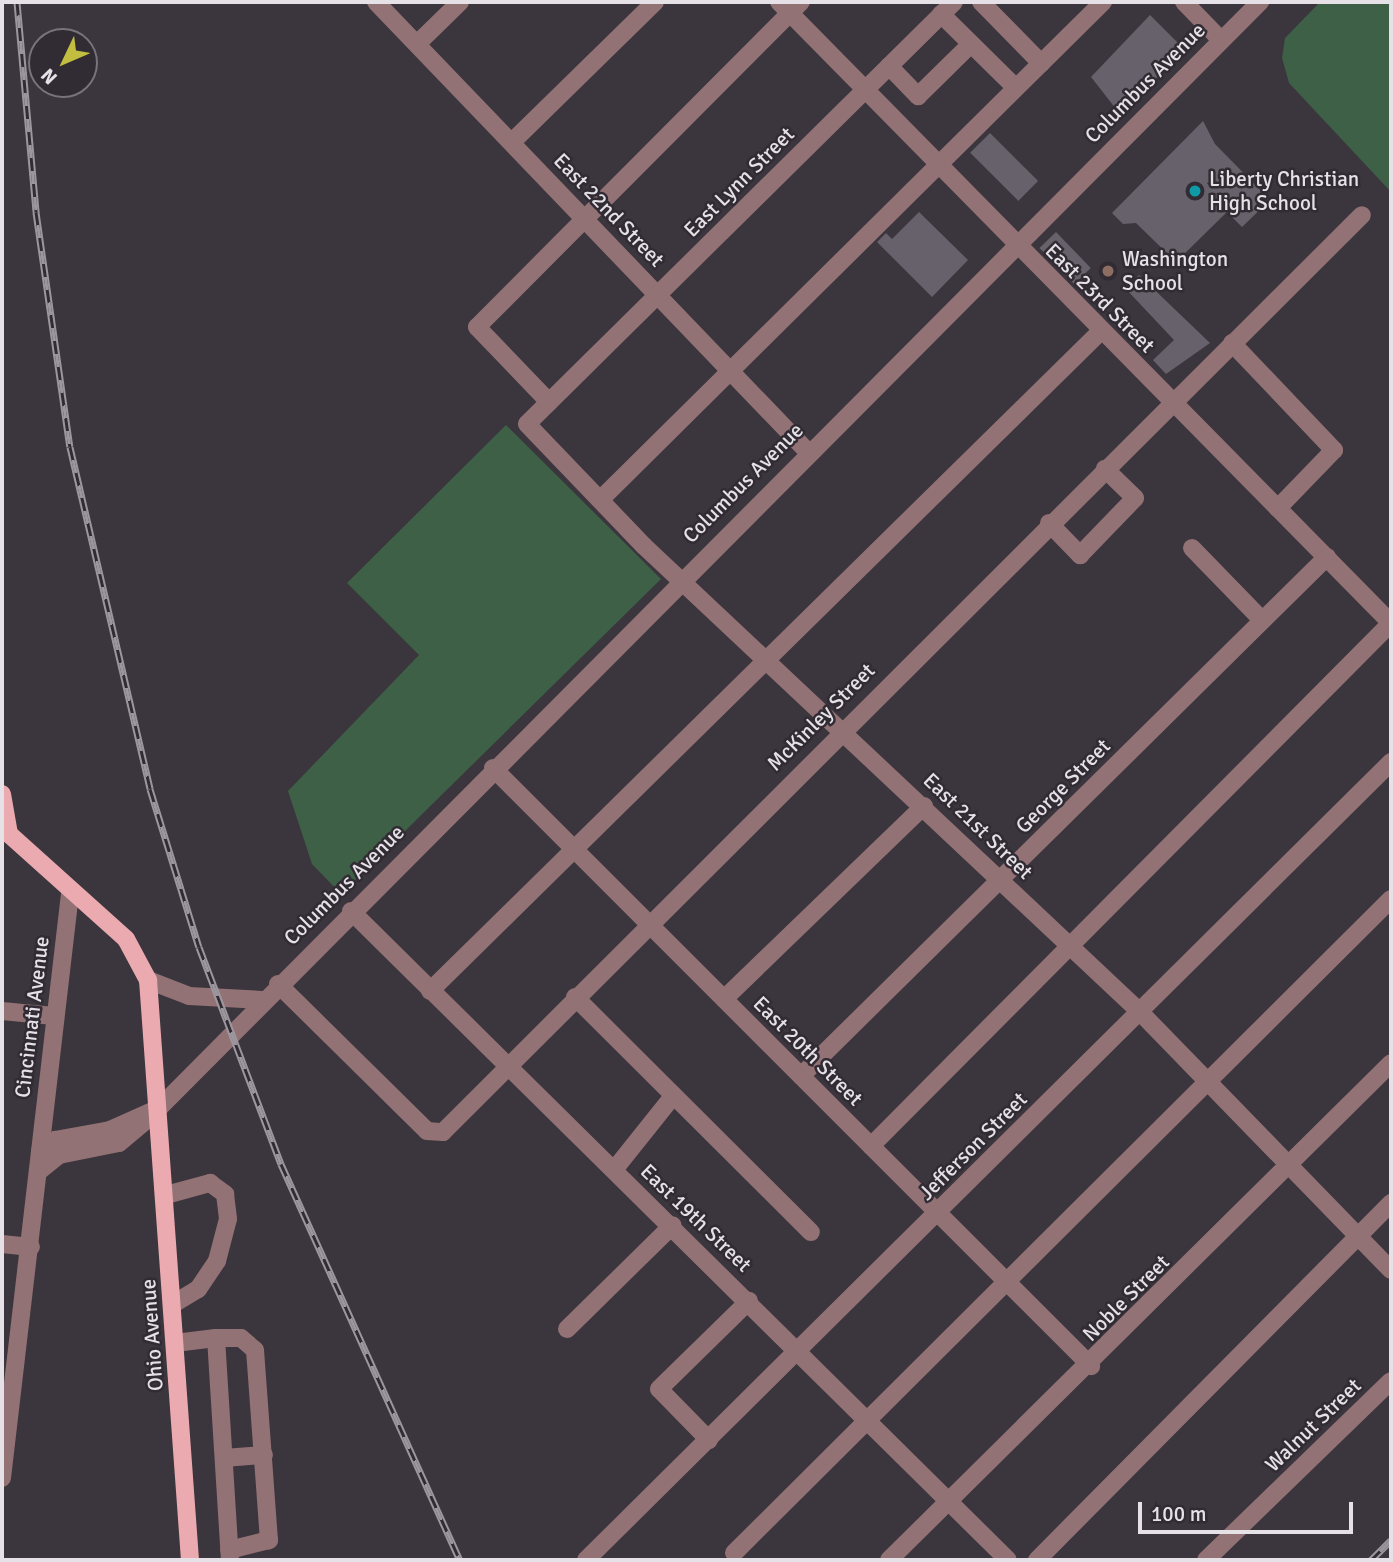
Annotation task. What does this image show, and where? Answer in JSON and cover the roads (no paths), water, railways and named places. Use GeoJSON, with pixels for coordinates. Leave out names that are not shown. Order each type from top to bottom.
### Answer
{"type":"FeatureCollection","features":[{"type":"Feature","properties":{"kind":"main road"},"geometry":{"type":"LineString","coordinates":[[2,794],[6,830],[70,894],[125,939],[148,980]]}},
{"type":"Feature","properties":{"kind":"main road","name":"Ohio Avenue"},"geometry":{"type":"LineString","coordinates":[[148,980],[166,1195],[190,1560]]}},
{"type":"Feature","properties":{"kind":"street","name":"East 22nd Street"},"geometry":{"type":"LineString","coordinates":[[376,2],[807,451]]}},
{"type":"Feature","properties":{"kind":"street"},"geometry":{"type":"LineString","coordinates":[[417,44],[460,2]]}},
{"type":"Feature","properties":{"kind":"street"},"geometry":{"type":"LineString","coordinates":[[512,142],[656,2]]}},
{"type":"Feature","properties":{"kind":"street"},"geometry":{"type":"LineString","coordinates":[[981,2],[1041,63]]}},
{"type":"Feature","properties":{"kind":"street"},"geometry":{"type":"LineString","coordinates":[[600,500],[1103,2]]}},
{"type":"Feature","properties":{"kind":"street"},"geometry":{"type":"LineString","coordinates":[[1184,2],[1220,40]]}},
{"type":"Feature","properties":{"kind":"street","name":"Columbus Avenue"},"geometry":{"type":"LineString","coordinates":[[40,1151],[55,1140],[110,1130],[159,1108],[262,1000],[680,578],[1260,2]]}},
{"type":"Feature","properties":{"kind":"street"},"geometry":{"type":"LineString","coordinates":[[549,402],[477,327],[586,218],[790,5]]}},
{"type":"Feature","properties":{"kind":"street","name":"East 23rd Street"},"geometry":{"type":"LineString","coordinates":[[790,5],[938,166],[1391,623]]}},
{"type":"Feature","properties":{"kind":"street"},"geometry":{"type":"LineString","coordinates":[[947,8],[971,44],[1016,88]]}},
{"type":"Feature","properties":{"kind":"street","name":"East Lynn Street"},"geometry":{"type":"LineString","coordinates":[[527,424],[947,8]]}},
{"type":"Feature","properties":{"kind":"street"},"geometry":{"type":"LineString","coordinates":[[888,66],[918,96],[971,44]]}},
{"type":"Feature","properties":{"kind":"street","name":"McKinley Street"},"geometry":{"type":"LineString","coordinates":[[278,984],[427,1131],[443,1132],[505,1066],[842,728],[1362,215]]}},
{"type":"Feature","properties":{"kind":"street"},"geometry":{"type":"LineString","coordinates":[[430,991],[766,657],[1101,331]]}},
{"type":"Feature","properties":{"kind":"street"},"geometry":{"type":"LineString","coordinates":[[1232,343],[1334,450],[1278,508]]}},
{"type":"Feature","properties":{"kind":"street","name":"East 21st Street"},"geometry":{"type":"LineString","coordinates":[[527,424],[680,578],[1140,1012],[1391,1270]]}},
{"type":"Feature","properties":{"kind":"street"},"geometry":{"type":"LineString","coordinates":[[1049,523],[1080,555],[1135,498],[1105,469]]}},
{"type":"Feature","properties":{"kind":"street"},"geometry":{"type":"LineString","coordinates":[[1192,548],[1262,620]]}},
{"type":"Feature","properties":{"kind":"street","name":"George Street"},"geometry":{"type":"LineString","coordinates":[[801,1076],[1327,557]]}},
{"type":"Feature","properties":{"kind":"street"},"geometry":{"type":"LineString","coordinates":[[871,1146],[1072,947],[1391,623]]}},
{"type":"Feature","properties":{"kind":"street","name":"Jefferson Street"},"geometry":{"type":"LineString","coordinates":[[586,1560],[1391,762]]}},
{"type":"Feature","properties":{"kind":"street","name":"East 20th Street"},"geometry":{"type":"LineString","coordinates":[[493,768],[1091,1366]]}},
{"type":"Feature","properties":{"kind":"street"},"geometry":{"type":"LineString","coordinates":[[724,999],[924,806]]}},
{"type":"Feature","properties":{"kind":"street","name":"Cincinnati Avenue"},"geometry":{"type":"LineString","coordinates":[[2,1478],[70,894]]}},
{"type":"Feature","properties":{"kind":"street"},"geometry":{"type":"LineString","coordinates":[[734,1553],[1007,1283],[1206,1079],[1391,899]]}},
{"type":"Feature","properties":{"kind":"street","name":"East 19th Street"},"geometry":{"type":"LineString","coordinates":[[351,911],[505,1066],[673,1225],[1007,1560]]}},
{"type":"Feature","properties":{"kind":"street"},"geometry":{"type":"LineString","coordinates":[[148,980],[188,996],[262,1000]]}},
{"type":"Feature","properties":{"kind":"street"},"geometry":{"type":"LineString","coordinates":[[575,997],[811,1232]]}},
{"type":"Feature","properties":{"kind":"street"},"geometry":{"type":"LineString","coordinates":[[2,1011],[54,1016]]}},
{"type":"Feature","properties":{"kind":"street","name":"Noble Street"},"geometry":{"type":"LineString","coordinates":[[889,1560],[1091,1366],[1391,1063]]}},
{"type":"Feature","properties":{"kind":"street"},"geometry":{"type":"LineString","coordinates":[[614,1170],[673,1097]]}},
{"type":"Feature","properties":{"kind":"street"},"geometry":{"type":"LineString","coordinates":[[38,1172],[59,1155],[119,1143],[159,1108]]}},
{"type":"Feature","properties":{"kind":"street"},"geometry":{"type":"LineString","coordinates":[[166,1195],[211,1183],[225,1194],[228,1219],[217,1261],[198,1289],[173,1304]]}},
{"type":"Feature","properties":{"kind":"street"},"geometry":{"type":"LineString","coordinates":[[1037,1560],[1391,1203]]}},
{"type":"Feature","properties":{"kind":"street"},"geometry":{"type":"LineString","coordinates":[[567,1329],[673,1225]]}},
{"type":"Feature","properties":{"kind":"street"},"geometry":{"type":"LineString","coordinates":[[2,1244],[31,1247]]}},
{"type":"Feature","properties":{"kind":"street"},"geometry":{"type":"LineString","coordinates":[[709,1440],[659,1390],[749,1301]]}},
{"type":"Feature","properties":{"kind":"street"},"geometry":{"type":"LineString","coordinates":[[175,1343],[216,1338],[241,1338],[255,1350],[269,1540],[230,1555],[216,1338]]}},
{"type":"Feature","properties":{"kind":"street","name":"Walnut Street"},"geometry":{"type":"LineString","coordinates":[[1206,1560],[1391,1381]]}},
{"type":"Feature","properties":{"kind":"street"},"geometry":{"type":"LineString","coordinates":[[224,1458],[264,1455]]}},
{"type":"Feature","properties":{"kind":"railway"},"geometry":{"type":"LineString","coordinates":[[17,2],[36,212],[70,447],[150,789],[199,947],[281,1164],[460,1560]]}},
{"type":"Feature","properties":{"kind":"railway"},"geometry":{"type":"LineString","coordinates":[[1371,1560],[1391,1540]]}},
{"type":"Feature","properties":{"kind":"place","name":"Liberty Christian High School"},"geometry":{"type":"Point","coordinates":[1195,191]}},
{"type":"Feature","properties":{"kind":"place","name":"Washington School"},"geometry":{"type":"Point","coordinates":[1108,271]}}]}
